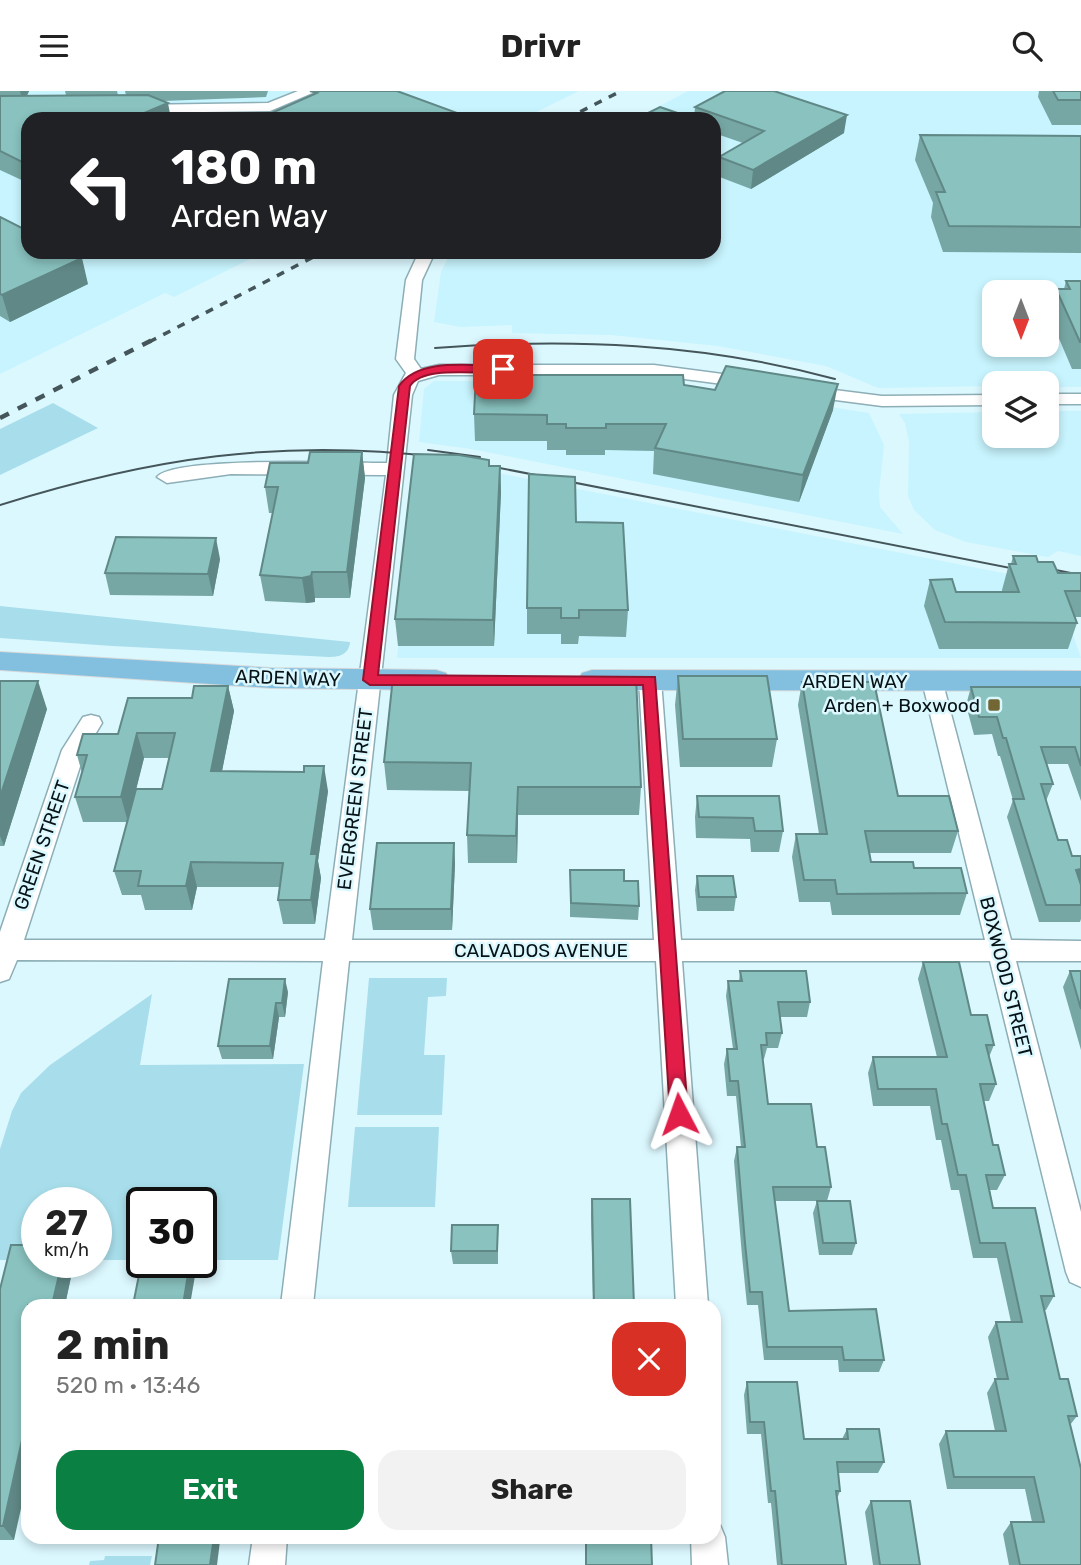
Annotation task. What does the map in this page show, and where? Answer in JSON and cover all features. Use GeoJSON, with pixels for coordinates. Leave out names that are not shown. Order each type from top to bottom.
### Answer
{"type":"FeatureCollection","features":[{"type":"Feature","properties":{"kind":"main road","name":"ARDEN WAY"},"geometry":{"type":"LineString","coordinates":[[0,661],[216,675],[460,680]]}},
{"type":"Feature","properties":{"kind":"main road","name":"ARDEN WAY"},"geometry":{"type":"LineString","coordinates":[[561,680],[1081,681]]}},
{"type":"Feature","properties":{"kind":"street"},"geometry":{"type":"LineString","coordinates":[[121,109],[270,107],[310,91]]}},
{"type":"Feature","properties":{"kind":"street"},"geometry":{"type":"LineString","coordinates":[[423,259],[414,280],[405,359],[416,374],[459,369],[654,370],[875,401],[982,400]]}},
{"type":"Feature","properties":{"kind":"street","name":"EVERGREEN STREET"},"geometry":{"type":"LineString","coordinates":[[298,1299],[397,469],[404,386],[416,374]]}},
{"type":"Feature","properties":{"kind":"street"},"geometry":{"type":"LineString","coordinates":[[1059,399],[1081,399]]}},
{"type":"Feature","properties":{"kind":"street"},"geometry":{"type":"LineString","coordinates":[[167,477],[231,468],[397,469]]}},
{"type":"Feature","properties":{"kind":"street"},"geometry":{"type":"LineString","coordinates":[[650,681],[692,1299]]}},
{"type":"Feature","properties":{"kind":"street","name":"BOXWOOD STREET"},"geometry":{"type":"LineString","coordinates":[[933,681],[1081,1272]]}},
{"type":"Feature","properties":{"kind":"street","name":"GREEN STREET"},"geometry":{"type":"LineString","coordinates":[[2,957],[74,750],[91,723]]}},
{"type":"Feature","properties":{"kind":"street","name":"CALVADOS AVENUE"},"geometry":{"type":"LineString","coordinates":[[2,957],[338,950],[1081,951]]}},
{"type":"Feature","properties":{"kind":"street"},"geometry":{"type":"LineString","coordinates":[[267,1565],[269,1544]]}},
{"type":"Feature","properties":{"kind":"street"},"geometry":{"type":"LineString","coordinates":[[708,1544],[710,1565]]}},
{"type":"Feature","properties":{"kind":"shaded area"},"geometry":{"type":"Polygon","coordinates":[[[0,91],[299,91],[267,104],[0,107],[0,91]]]}},
{"type":"Feature","properties":{"kind":"shaded area"},"geometry":{"type":"Polygon","coordinates":[[[326,91],[579,91],[536,112],[279,112],[326,91]]]}},
{"type":"Feature","properties":{"kind":"shaded area"},"geometry":{"type":"Polygon","coordinates":[[[688,91],[1081,91],[1081,387],[1059,387],[1059,371],[982,371],[982,386],[878,388],[826,366],[718,346],[611,335],[512,333],[512,325],[461,327],[434,322],[441,272],[448,259],[721,259],[721,112],[648,112],[688,91]]]}},
{"type":"Feature","properties":{"kind":"shaded area"},"geometry":{"type":"Polygon","coordinates":[[[0,114],[21,114],[21,259],[250,259],[174,297],[165,293],[0,374],[0,114]]]}},
{"type":"Feature","properties":{"kind":"shaded area"},"geometry":{"type":"Polygon","coordinates":[[[434,381],[671,382],[869,413],[884,445],[880,507],[903,534],[471,449],[419,442],[424,389],[434,381]]]}},
{"type":"Feature","properties":{"kind":"shaded area"},"geometry":{"type":"Polygon","coordinates":[[[53,403],[98,428],[0,475],[0,429],[53,403]]]}},
{"type":"Feature","properties":{"kind":"shaded area"},"geometry":{"type":"Polygon","coordinates":[[[1059,411],[1081,411],[1081,556],[1058,551],[1048,557],[966,542],[935,530],[914,510],[908,496],[909,442],[905,423],[899,414],[982,412],[982,448],[1059,448],[1059,411]]]}},
{"type":"Feature","properties":{"kind":"shaded area"},"geometry":{"type":"Polygon","coordinates":[[[467,467],[1043,581],[1056,586],[1081,658],[397,658],[416,481],[467,467]]]}},
{"type":"Feature","properties":{"kind":"shaded area"},"geometry":{"type":"Polygon","coordinates":[[[0,606],[350,642],[343,654],[329,657],[0,638],[0,606]]]}},
{"type":"Feature","properties":{"kind":"shaded area"},"geometry":{"type":"Polygon","coordinates":[[[369,978],[447,978],[446,996],[428,997],[424,1055],[445,1055],[442,1115],[357,1115],[369,978]]]}},
{"type":"Feature","properties":{"kind":"shaded area"},"geometry":{"type":"Polygon","coordinates":[[[152,994],[140,1065],[304,1064],[278,1260],[217,1260],[217,1187],[126,1187],[126,1260],[112,1260],[112,1187],[21,1187],[21,1260],[0,1260],[0,1149],[12,1111],[21,1093],[50,1065],[152,994]]]}},
{"type":"Feature","properties":{"kind":"shaded area"},"geometry":{"type":"Polygon","coordinates":[[[355,1127],[439,1127],[435,1207],[348,1207],[355,1127]]]}},
{"type":"Feature","properties":{"kind":"shaded area"},"geometry":{"type":"Polygon","coordinates":[[[105,1556],[152,1556],[150,1565],[89,1565],[90,1561],[104,1560],[105,1556]]]}},
{"type":"Feature","properties":{"kind":"building"},"geometry":{"type":"Polygon","coordinates":[[[310,91],[397,91],[455,112],[274,112],[317,93],[310,91]]]}},
{"type":"Feature","properties":{"kind":"building"},"geometry":{"type":"Polygon","coordinates":[[[725,91],[774,91],[847,115],[753,170],[721,156],[764,131],[721,116],[721,112],[709,112],[695,107],[725,91]]]}},
{"type":"Feature","properties":{"kind":"building"},"geometry":{"type":"Polygon","coordinates":[[[1053,91],[1081,91],[1081,100],[1058,100],[1053,91]]]}},
{"type":"Feature","properties":{"kind":"building"},"geometry":{"type":"Polygon","coordinates":[[[148,95],[168,103],[147,112],[21,112],[21,162],[0,151],[0,96],[148,95]]]}},
{"type":"Feature","properties":{"kind":"building"},"geometry":{"type":"Polygon","coordinates":[[[660,107],[675,112],[650,112],[660,107]]]}},
{"type":"Feature","properties":{"kind":"building"},"geometry":{"type":"Polygon","coordinates":[[[920,135],[1081,136],[1081,227],[949,226],[936,192],[945,192],[920,135]]]}},
{"type":"Feature","properties":{"kind":"building"},"geometry":{"type":"Polygon","coordinates":[[[0,217],[21,228],[21,259],[80,259],[2,295],[0,217]]]}},
{"type":"Feature","properties":{"kind":"building"},"geometry":{"type":"Polygon","coordinates":[[[1066,281],[1081,281],[1081,342],[1059,296],[1059,289],[1070,289],[1066,281]]]}},
{"type":"Feature","properties":{"kind":"building"},"geometry":{"type":"Polygon","coordinates":[[[726,366],[838,384],[803,475],[655,448],[666,424],[606,424],[606,428],[566,428],[566,424],[547,424],[547,415],[474,414],[476,375],[683,375],[684,385],[715,390],[726,366]]]}},
{"type":"Feature","properties":{"kind":"building"},"geometry":{"type":"Polygon","coordinates":[[[310,452],[362,452],[347,572],[312,572],[311,576],[302,578],[260,575],[278,487],[265,487],[270,463],[308,463],[310,452]]]}},
{"type":"Feature","properties":{"kind":"building"},"geometry":{"type":"Polygon","coordinates":[[[414,454],[459,455],[489,460],[489,466],[500,466],[493,620],[395,619],[414,454]]]}},
{"type":"Feature","properties":{"kind":"building"},"geometry":{"type":"Polygon","coordinates":[[[529,474],[575,477],[576,522],[623,523],[628,610],[579,610],[579,618],[561,618],[561,608],[527,608],[529,474]]]}},
{"type":"Feature","properties":{"kind":"building"},"geometry":{"type":"Polygon","coordinates":[[[116,537],[216,538],[208,574],[105,573],[116,537]]]}},
{"type":"Feature","properties":{"kind":"building"},"geometry":{"type":"Polygon","coordinates":[[[1013,556],[1036,556],[1038,562],[1053,562],[1058,573],[1081,573],[1081,591],[1065,591],[1077,623],[945,622],[930,580],[952,579],[956,592],[1019,592],[1009,564],[1016,564],[1013,556]]]}},
{"type":"Feature","properties":{"kind":"building"},"geometry":{"type":"Polygon","coordinates":[[[678,676],[767,676],[777,739],[683,739],[678,676]]]}},
{"type":"Feature","properties":{"kind":"building"},"geometry":{"type":"Polygon","coordinates":[[[393,677],[636,677],[641,787],[518,787],[516,836],[467,835],[471,763],[384,762],[393,677]]]}},
{"type":"Feature","properties":{"kind":"building"},"geometry":{"type":"Polygon","coordinates":[[[0,681],[38,681],[0,797],[0,681]]]}},
{"type":"Feature","properties":{"kind":"building"},"geometry":{"type":"Polygon","coordinates":[[[802,682],[874,682],[898,796],[949,796],[958,831],[865,831],[871,862],[913,862],[914,868],[961,868],[967,893],[837,894],[835,880],[804,880],[796,834],[827,834],[802,682]]]}},
{"type":"Feature","properties":{"kind":"building"},"geometry":{"type":"Polygon","coordinates":[[[194,686],[228,686],[211,771],[304,772],[304,766],[324,766],[311,854],[317,854],[311,900],[278,900],[283,863],[191,862],[186,886],[138,886],[141,871],[114,871],[136,789],[162,789],[175,733],[137,733],[121,797],[75,797],[87,755],[77,755],[83,734],[118,734],[128,698],[192,698],[194,686]]]}},
{"type":"Feature","properties":{"kind":"building"},"geometry":{"type":"Polygon","coordinates":[[[971,687],[1081,687],[1081,766],[1075,747],[1041,747],[1053,784],[1041,784],[1058,840],[1067,840],[1072,856],[1081,856],[1081,869],[1076,870],[1081,885],[1081,905],[1046,905],[1013,799],[1024,799],[1006,738],[1003,738],[997,717],[979,717],[971,687]]]}},
{"type":"Feature","properties":{"kind":"building"},"geometry":{"type":"Polygon","coordinates":[[[697,796],[779,796],[783,831],[755,831],[753,818],[699,817],[697,796]]]}},
{"type":"Feature","properties":{"kind":"building"},"geometry":{"type":"Polygon","coordinates":[[[377,843],[454,843],[451,909],[370,909],[377,843]]]}},
{"type":"Feature","properties":{"kind":"building"},"geometry":{"type":"Polygon","coordinates":[[[570,870],[624,870],[624,881],[638,881],[639,906],[571,903],[570,870]]]}},
{"type":"Feature","properties":{"kind":"building"},"geometry":{"type":"Polygon","coordinates":[[[697,876],[733,876],[736,897],[699,897],[697,876]]]}},
{"type":"Feature","properties":{"kind":"building"},"geometry":{"type":"Polygon","coordinates":[[[923,962],[959,962],[971,1015],[987,1015],[994,1045],[986,1045],[996,1084],[980,1084],[993,1145],[998,1145],[1005,1175],[986,1175],[993,1208],[1035,1208],[1054,1296],[1041,1296],[1060,1379],[1068,1379],[1077,1416],[1068,1416],[1081,1469],[1081,1565],[1020,1565],[1011,1522],[1044,1522],[1034,1477],[954,1477],[946,1431],[1006,1431],[995,1379],[1008,1379],[996,1322],[1022,1322],[1005,1243],[980,1243],[966,1175],[958,1175],[947,1124],[942,1124],[936,1089],[878,1089],[873,1057],[947,1057],[923,962]]]}},
{"type":"Feature","properties":{"kind":"building"},"geometry":{"type":"Polygon","coordinates":[[[740,971],[806,971],[810,1002],[778,1002],[782,1033],[766,1033],[767,1045],[761,1045],[768,1104],[811,1104],[817,1147],[825,1147],[831,1187],[773,1187],[789,1311],[876,1309],[884,1360],[844,1360],[842,1347],[767,1347],[762,1292],[750,1292],[737,1147],[745,1147],[738,1081],[730,1081],[727,1049],[737,1049],[728,981],[742,981],[740,971]]]}},
{"type":"Feature","properties":{"kind":"building"},"geometry":{"type":"Polygon","coordinates":[[[1070,971],[1081,971],[1081,1009],[1070,971]]]}},
{"type":"Feature","properties":{"kind":"building"},"geometry":{"type":"Polygon","coordinates":[[[229,979],[285,979],[282,1003],[276,1003],[270,1046],[218,1046],[229,979]]]}},
{"type":"Feature","properties":{"kind":"building"},"geometry":{"type":"Polygon","coordinates":[[[592,1199],[630,1199],[634,1299],[594,1299],[592,1199]]]}},
{"type":"Feature","properties":{"kind":"building"},"geometry":{"type":"Polygon","coordinates":[[[817,1201],[850,1201],[856,1243],[823,1243],[817,1201]]]}},
{"type":"Feature","properties":{"kind":"building"},"geometry":{"type":"Polygon","coordinates":[[[452,1225],[498,1225],[497,1251],[451,1251],[452,1225]]]}},
{"type":"Feature","properties":{"kind":"building"},"geometry":{"type":"Polygon","coordinates":[[[11,1245],[21,1245],[21,1278],[58,1278],[53,1299],[21,1299],[21,1445],[3,1526],[0,1526],[0,1289],[11,1245]]]}},
{"type":"Feature","properties":{"kind":"building"},"geometry":{"type":"Polygon","coordinates":[[[138,1278],[187,1278],[184,1299],[134,1299],[138,1278]]]}},
{"type":"Feature","properties":{"kind":"building"},"geometry":{"type":"Polygon","coordinates":[[[747,1382],[797,1382],[804,1439],[848,1439],[847,1429],[879,1429],[884,1462],[837,1462],[840,1491],[836,1491],[846,1565],[782,1565],[775,1491],[771,1491],[764,1422],[750,1422],[747,1382]]]}},
{"type":"Feature","properties":{"kind":"building"},"geometry":{"type":"Polygon","coordinates":[[[871,1501],[910,1501],[920,1565],[880,1565],[871,1501]]]}},
{"type":"Feature","properties":{"kind":"building"},"geometry":{"type":"Polygon","coordinates":[[[158,1544],[213,1544],[210,1565],[155,1565],[158,1544]]]}},
{"type":"Feature","properties":{"kind":"building"},"geometry":{"type":"Polygon","coordinates":[[[586,1544],[651,1544],[652,1565],[586,1565],[586,1544]]]}},
{"type":"Feature","properties":{"kind":"tram line"},"geometry":{"type":"LineString","coordinates":[[435,348],[536,344],[636,346],[736,358],[835,379]]}},
{"type":"Feature","properties":{"kind":"tram line"},"geometry":{"type":"LineString","coordinates":[[0,505],[110,475],[216,456],[324,450],[438,457]]}},
{"type":"Feature","properties":{"kind":"tram line"},"geometry":{"type":"LineString","coordinates":[[428,450],[480,457]]}},
{"type":"Feature","properties":{"kind":"tram line"},"geometry":{"type":"LineString","coordinates":[[469,462],[1026,571]]}},
{"type":"Feature","properties":{"kind":"tram line"},"geometry":{"type":"LineString","coordinates":[[1036,566],[1081,575]]}},
{"type":"Feature","properties":{"kind":"railway"},"geometry":{"type":"LineString","coordinates":[[580,112],[621,91]]}},
{"type":"Feature","properties":{"kind":"railway"},"geometry":{"type":"LineString","coordinates":[[149,342],[309,259]]}},
{"type":"Feature","properties":{"kind":"railway"},"geometry":{"type":"LineString","coordinates":[[0,418],[152,340]]}},
{"type":"Feature","properties":{"kind":"place","name":"Arden + Boxwood"},"geometry":{"type":"Point","coordinates":[994,705]}},
{"type":"Feature","properties":{"kind":"route"},"geometry":{"type":"LineString","coordinates":[[503,369],[430,370],[416,374],[406,381],[370,680],[650,681],[679,1114]]}}]}
